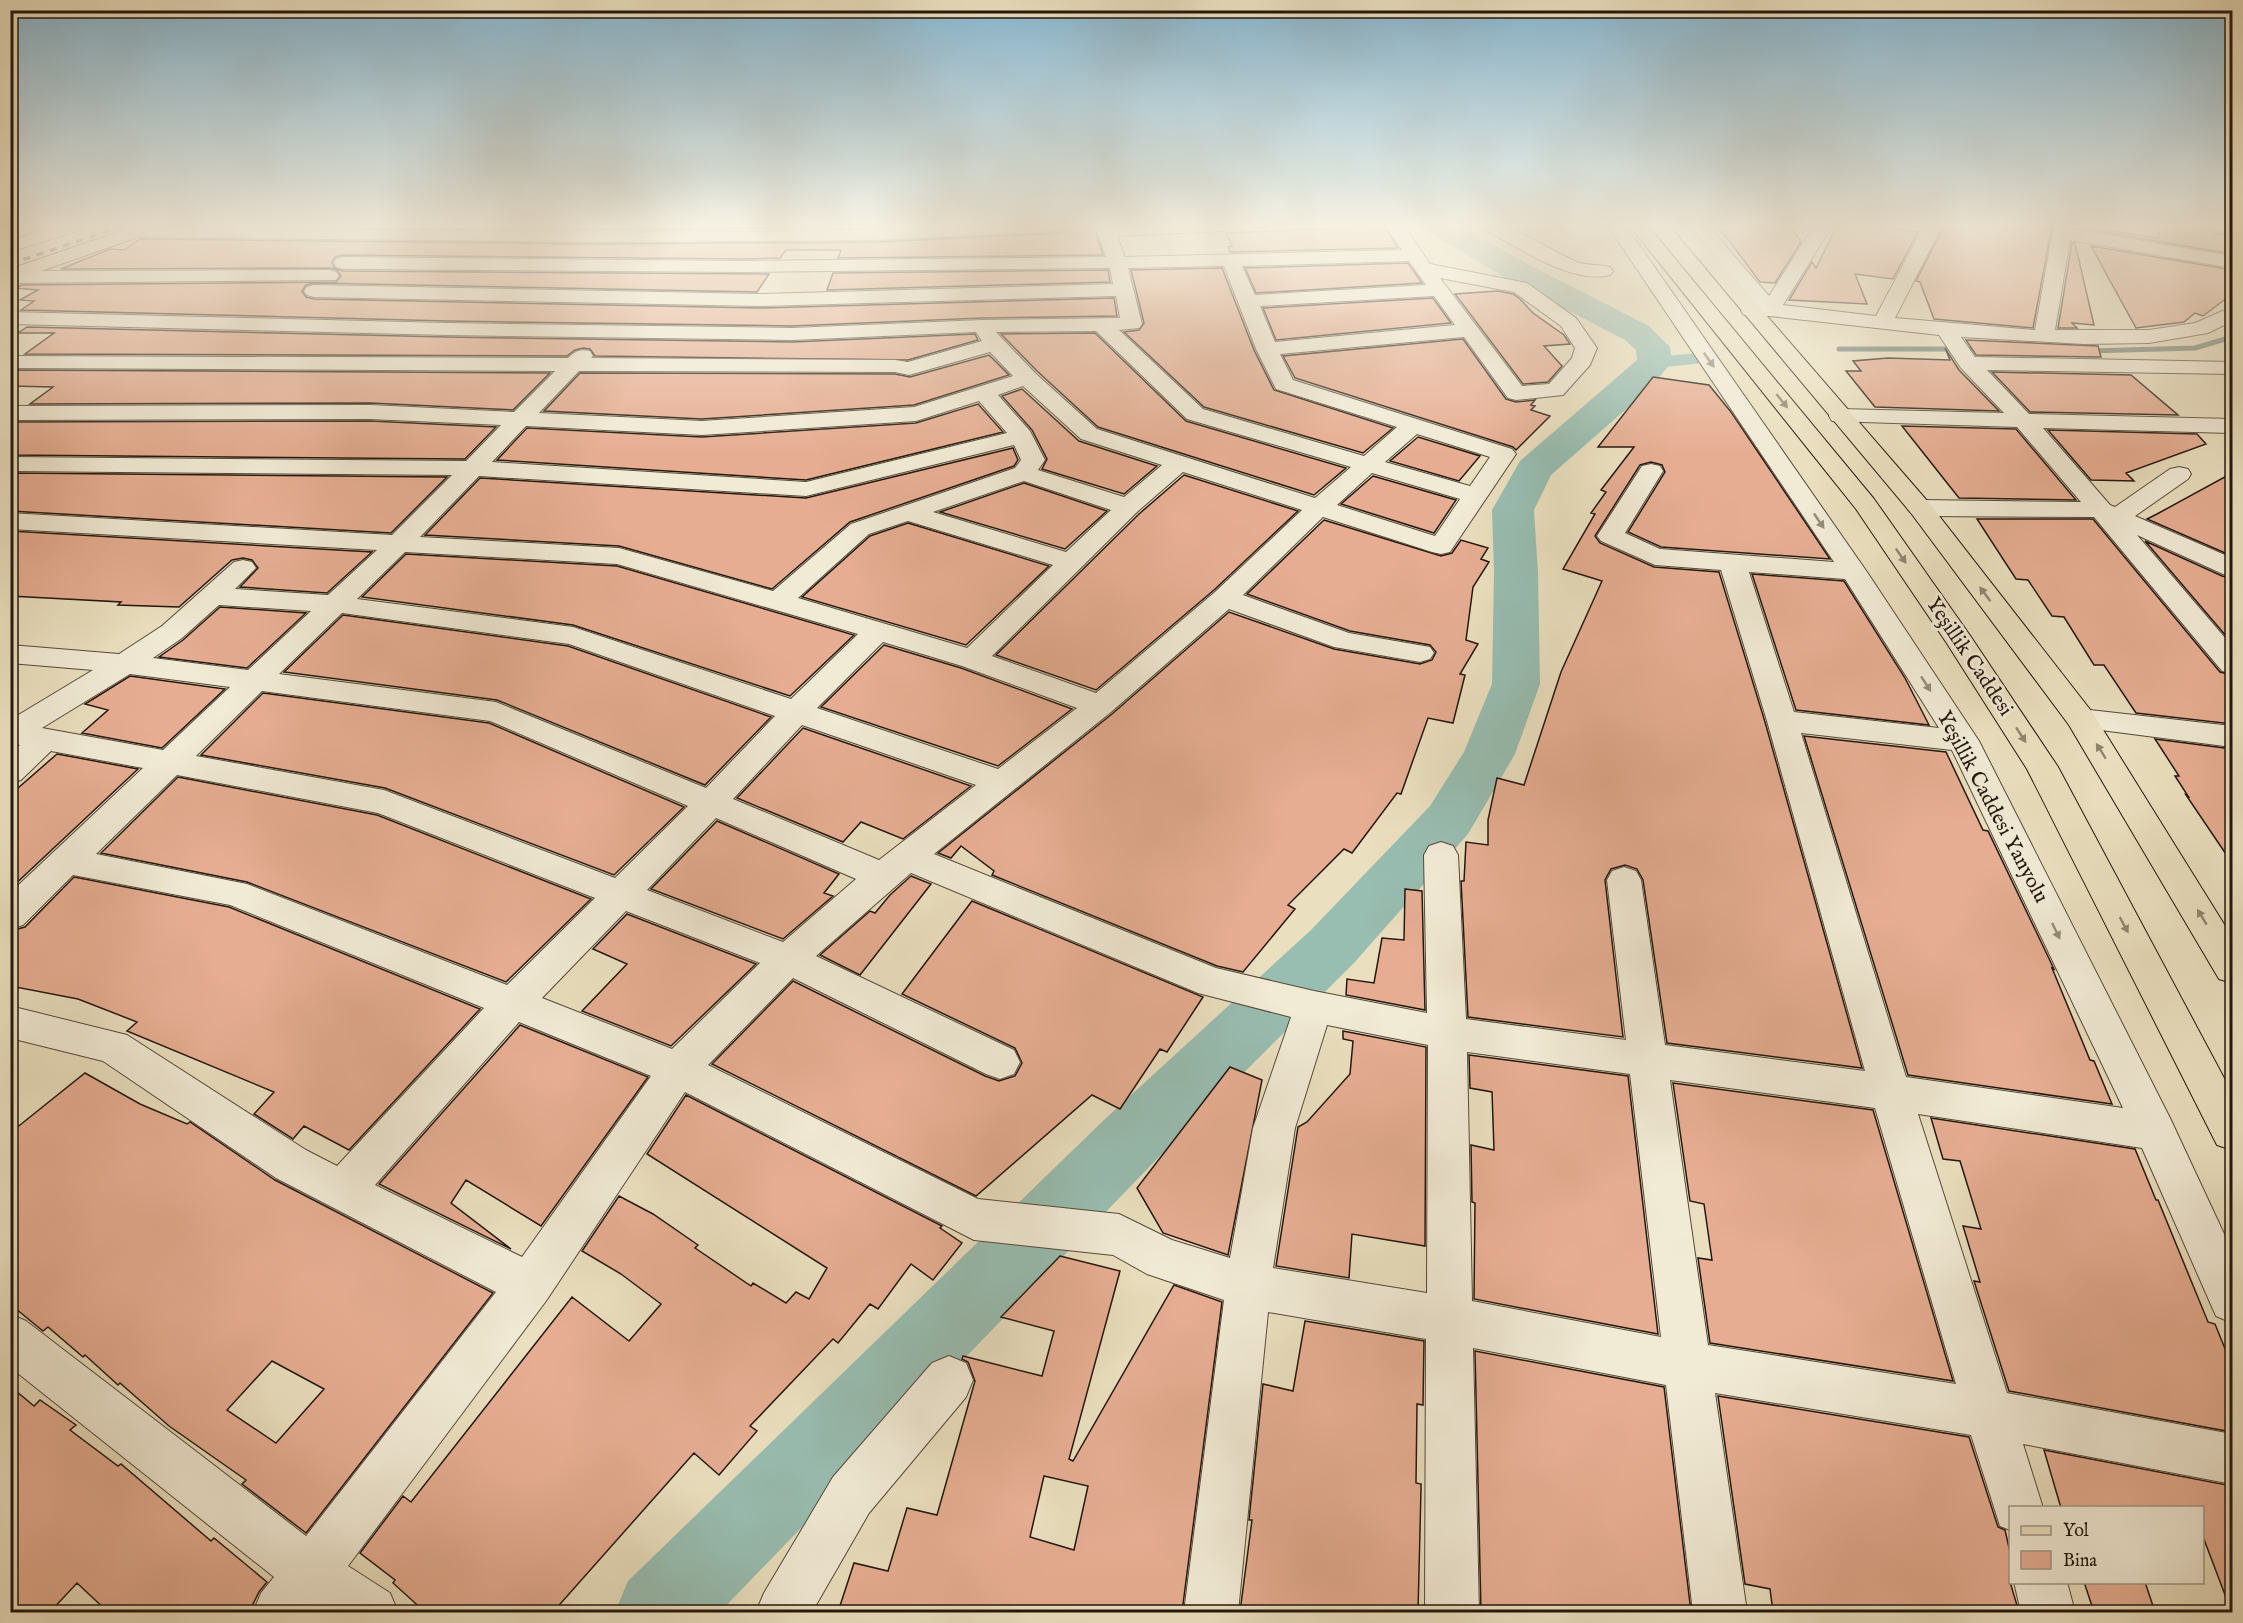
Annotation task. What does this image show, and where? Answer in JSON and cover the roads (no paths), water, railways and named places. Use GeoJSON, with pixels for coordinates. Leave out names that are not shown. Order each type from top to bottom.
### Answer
{"type":"FeatureCollection","features":[{"type":"Feature","properties":{"kind":"main road","name":"Yeşillik Caddesi"},"geometry":{"type":"LineString","coordinates":[[1701,302],[1865,504],[2042,767],[2232,1132]]}},
{"type":"Feature","properties":{"kind":"main road"},"geometry":{"type":"LineString","coordinates":[[1752,302],[1840,416],[1920,508],[2081,718],[2232,968]]}},
{"type":"Feature","properties":{"kind":"street"},"geometry":{"type":"LineString","coordinates":[[270,324],[300,302]]}},
{"type":"Feature","properties":{"kind":"street"},"geometry":{"type":"LineString","coordinates":[[447,329],[483,302]]}},
{"type":"Feature","properties":{"kind":"street"},"geometry":{"type":"LineString","coordinates":[[10,318],[447,329],[988,335],[1101,324],[1132,324],[1127,302]]}},
{"type":"Feature","properties":{"kind":"street"},"geometry":{"type":"LineString","coordinates":[[988,335],[1028,378],[1089,434],[1441,546],[1504,454],[1284,384],[1267,349],[1249,302]]}},
{"type":"Feature","properties":{"kind":"street"},"geometry":{"type":"LineString","coordinates":[[1449,302],[1516,393],[1555,390],[1582,360],[1586,348],[1569,322],[1541,302]]}},
{"type":"Feature","properties":{"kind":"street","name":"Yeşillik Caddesi Yanyolu"},"geometry":{"type":"LineString","coordinates":[[1669,302],[1854,572],[1963,741],[2155,1131],[2232,1300]]}},
{"type":"Feature","properties":{"kind":"street"},"geometry":{"type":"LineString","coordinates":[[1754,302],[1760,310],[2044,336],[2134,339],[2186,333],[2227,318],[2232,313]]}},
{"type":"Feature","properties":{"kind":"street"},"geometry":{"type":"LineString","coordinates":[[1760,310],[1766,302]]}},
{"type":"Feature","properties":{"kind":"street"},"geometry":{"type":"LineString","coordinates":[[1883,321],[1893,302]]}},
{"type":"Feature","properties":{"kind":"street"},"geometry":{"type":"LineString","coordinates":[[2044,336],[2050,302]]}},
{"type":"Feature","properties":{"kind":"street"},"geometry":{"type":"LineString","coordinates":[[1101,324],[1195,414],[1476,496]]}},
{"type":"Feature","properties":{"kind":"street"},"geometry":{"type":"LineString","coordinates":[[1945,328],[1970,363],[2022,422],[2109,513],[2232,664]]}},
{"type":"Feature","properties":{"kind":"street"},"geometry":{"type":"LineString","coordinates":[[10,915],[399,543],[606,330]]}},
{"type":"Feature","properties":{"kind":"street"},"geometry":{"type":"LineString","coordinates":[[1267,349],[1470,330]]}},
{"type":"Feature","properties":{"kind":"street"},"geometry":{"type":"LineString","coordinates":[[10,362],[895,366],[909,369],[988,335]]}},
{"type":"Feature","properties":{"kind":"street"},"geometry":{"type":"LineString","coordinates":[[1970,363],[2232,368]]}},
{"type":"Feature","properties":{"kind":"street"},"geometry":{"type":"LineString","coordinates":[[10,414],[370,411],[702,428],[916,414],[1028,378]]}},
{"type":"Feature","properties":{"kind":"street"},"geometry":{"type":"LineString","coordinates":[[778,600],[860,529],[1024,473],[1033,460],[1023,436],[983,392]]}},
{"type":"Feature","properties":{"kind":"street"},"geometry":{"type":"LineString","coordinates":[[1840,416],[2232,426]]}},
{"type":"Feature","properties":{"kind":"street"},"geometry":{"type":"LineString","coordinates":[[280,1612],[530,1285],[678,1069],[788,958],[894,867],[1101,705],[1225,598],[1318,508],[1415,424]]}},
{"type":"Feature","properties":{"kind":"street"},"geometry":{"type":"LineString","coordinates":[[10,464],[474,468],[807,489],[1023,436]]}},
{"type":"Feature","properties":{"kind":"street"},"geometry":{"type":"LineString","coordinates":[[972,659],[1128,507],[1178,463]]}},
{"type":"Feature","properties":{"kind":"street"},"geometry":{"type":"LineString","coordinates":[[1651,471],[1610,536],[1655,557],[1854,572]]}},
{"type":"Feature","properties":{"kind":"street"},"geometry":{"type":"LineString","coordinates":[[1024,473],[1128,507]]}},
{"type":"Feature","properties":{"kind":"street"},"geometry":{"type":"LineString","coordinates":[[2109,513],[2179,474]]}},
{"type":"Feature","properties":{"kind":"street"},"geometry":{"type":"LineString","coordinates":[[1920,508],[2109,513],[2232,568]]}},
{"type":"Feature","properties":{"kind":"street"},"geometry":{"type":"LineString","coordinates":[[909,513],[1071,562]]}},
{"type":"Feature","properties":{"kind":"street"},"geometry":{"type":"LineString","coordinates":[[10,521],[619,556],[778,600],[972,659],[1101,705]]}},
{"type":"Feature","properties":{"kind":"street"},"geometry":{"type":"LineString","coordinates":[[1732,562],[1782,721],[1891,1092],[2017,1506]]}},
{"type":"Feature","properties":{"kind":"street"},"geometry":{"type":"LineString","coordinates":[[10,772],[22,736],[172,632],[243,568]]}},
{"type":"Feature","properties":{"kind":"street"},"geometry":{"type":"LineString","coordinates":[[211,596],[334,604],[573,636],[1002,782]]}},
{"type":"Feature","properties":{"kind":"street"},"geometry":{"type":"LineString","coordinates":[[1225,598],[1344,641],[1420,653]]}},
{"type":"Feature","properties":{"kind":"street"},"geometry":{"type":"LineString","coordinates":[[343,1190],[513,1003],[711,803],[796,712],[878,631]]}},
{"type":"Feature","properties":{"kind":"street"},"geometry":{"type":"LineString","coordinates":[[10,654],[125,664],[496,712],[711,803],[1210,982],[1314,1007],[1447,1033],[1891,1092],[2155,1131]]}},
{"type":"Feature","properties":{"kind":"street"},"geometry":{"type":"LineString","coordinates":[[2081,718],[2232,737]]}},
{"type":"Feature","properties":{"kind":"street"},"geometry":{"type":"LineString","coordinates":[[1782,721],[1963,741]]}},
{"type":"Feature","properties":{"kind":"street"},"geometry":{"type":"LineString","coordinates":[[22,736],[384,802],[788,958],[1000,1062]]}},
{"type":"Feature","properties":{"kind":"street"},"geometry":{"type":"LineString","coordinates":[[1441,855],[1447,1033],[1452,1612]]}},
{"type":"Feature","properties":{"kind":"street"},"geometry":{"type":"LineString","coordinates":[[66,861],[234,893],[513,1003],[678,1069],[974,1219],[1119,1234],[1163,1259],[1248,1287],[1449,1320],[1686,1365],[1991,1414],[2232,1459]]}},
{"type":"Feature","properties":{"kind":"street"},"geometry":{"type":"LineString","coordinates":[[1624,880],[1720,1612]]}},
{"type":"Feature","properties":{"kind":"street"},"geometry":{"type":"LineString","coordinates":[[1211,1612],[1248,1287],[1274,1128],[1314,1007]]}},
{"type":"Feature","properties":{"kind":"street"},"geometry":{"type":"LineString","coordinates":[[10,1022],[113,1047],[291,1164],[530,1285]]}},
{"type":"Feature","properties":{"kind":"street"},"geometry":{"type":"LineString","coordinates":[[10,1336],[311,1573],[371,1612]]}},
{"type":"Feature","properties":{"kind":"street"},"geometry":{"type":"LineString","coordinates":[[783,1612],[851,1495],[949,1380]]}},
{"type":"Feature","properties":{"kind":"street"},"geometry":{"type":"LineString","coordinates":[[2041,1584],[2048,1612]]}},
{"type":"Feature","properties":{"kind":"waterway"},"geometry":{"type":"LineString","coordinates":[[659,1612],[1129,1141],[1332,947],[1449,820],[1489,754],[1516,684],[1516,573],[1513,510],[1534,469],[1655,362],[1653,347],[1637,333],[1576,302]]}},
{"type":"Feature","properties":{"kind":"waterway"},"geometry":{"type":"LineString","coordinates":[[2089,351],[2195,348],[2232,337]]}},
{"type":"Feature","properties":{"kind":"waterway"},"geometry":{"type":"LineString","coordinates":[[1839,349],[1983,349]]}},
{"type":"Feature","properties":{"kind":"waterway"},"geometry":{"type":"LineString","coordinates":[[1655,362],[1696,359]]}}]}
